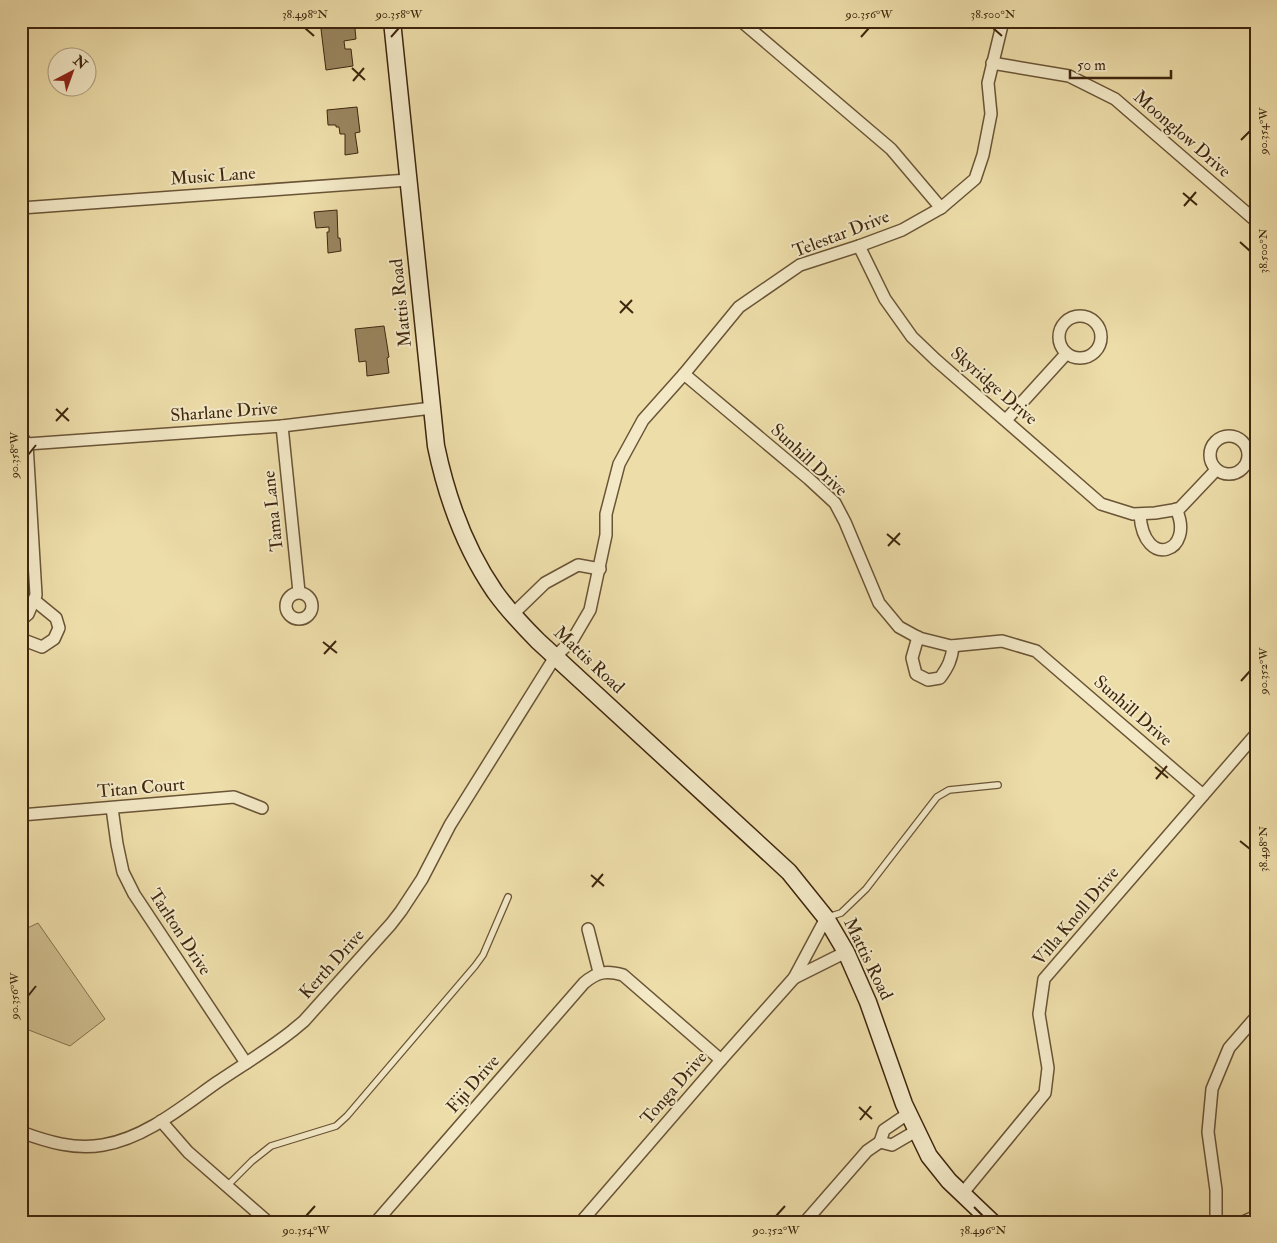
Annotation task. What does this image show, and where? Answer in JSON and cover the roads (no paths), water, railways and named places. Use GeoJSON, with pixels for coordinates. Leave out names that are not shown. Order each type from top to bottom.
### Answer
{"type":"FeatureCollection","features":[{"type":"Feature","properties":{"kind":"main road","name":"Mattis Road"},"geometry":{"type":"LineString","coordinates":[[392,21],[436,446],[448,498],[459,525],[495,592],[513,614],[555,657],[789,872],[826,918],[846,952],[868,1002],[909,1114],[929,1156],[962,1194],[992,1222]]}},
{"type":"Feature","properties":{"kind":"street"},"geometry":{"type":"LineString","coordinates":[[741,21],[891,149],[941,208]]}},
{"type":"Feature","properties":{"kind":"street","name":"Telestar Drive"},"geometry":{"type":"LineString","coordinates":[[555,657],[572,640],[590,610],[606,535],[606,514],[618,464],[643,420],[739,307],[800,265],[902,230],[941,208],[975,179],[983,155],[991,114],[988,83],[1003,21]]}},
{"type":"Feature","properties":{"kind":"street","name":"Moonglow Drive"},"geometry":{"type":"LineString","coordinates":[[992,63],[1070,76],[1115,100],[1256,221]]}},
{"type":"Feature","properties":{"kind":"street","name":"Music Lane"},"geometry":{"type":"LineString","coordinates":[[21,208],[408,180]]}},
{"type":"Feature","properties":{"kind":"street","name":"Skyridge Drive"},"geometry":{"type":"LineString","coordinates":[[859,246],[885,299],[912,337],[1101,504],[1133,514],[1176,509]]}},
{"type":"Feature","properties":{"kind":"street"},"geometry":{"type":"LineString","coordinates":[[1006,420],[1066,354]]}},
{"type":"Feature","properties":{"kind":"street","name":"Sunhill Drive"},"geometry":{"type":"LineString","coordinates":[[684,374],[809,479],[835,504],[845,522],[879,603],[899,628],[918,637],[953,646],[1002,640],[1036,651],[1203,795]]}},
{"type":"Feature","properties":{"kind":"street","name":"Sharlane Drive"},"geometry":{"type":"LineString","coordinates":[[24,440],[282,426],[432,408]]}},
{"type":"Feature","properties":{"kind":"street","name":"Tama Lane"},"geometry":{"type":"LineString","coordinates":[[282,426],[300,592]]}},
{"type":"Feature","properties":{"kind":"street"},"geometry":{"type":"LineString","coordinates":[[21,620],[28,614],[36,595],[24,440]]}},
{"type":"Feature","properties":{"kind":"street"},"geometry":{"type":"LineString","coordinates":[[1140,514],[1141,529],[1149,544],[1160,550],[1169,549],[1180,537],[1181,528],[1176,509],[1179,509],[1216,470]]}},
{"type":"Feature","properties":{"kind":"street"},"geometry":{"type":"LineString","coordinates":[[513,614],[545,583],[578,565],[600,569]]}},
{"type":"Feature","properties":{"kind":"street"},"geometry":{"type":"LineString","coordinates":[[21,639],[42,647],[54,639],[59,628],[56,618],[34,600]]}},
{"type":"Feature","properties":{"kind":"street"},"geometry":{"type":"LineString","coordinates":[[918,637],[912,658],[916,674],[928,680],[940,678],[948,667],[953,646]]}},
{"type":"Feature","properties":{"kind":"street","name":"Kerth Drive"},"geometry":{"type":"LineString","coordinates":[[21,1132],[56,1143],[79,1147],[120,1142],[161,1120],[246,1063],[304,1021],[391,924],[422,879],[450,825],[555,657]]}},
{"type":"Feature","properties":{"kind":"street","name":"Villa Knoll Drive"},"geometry":{"type":"LineString","coordinates":[[962,1194],[1045,1093],[1048,1068],[1040,1014],[1044,979],[1256,734]]}},
{"type":"Feature","properties":{"kind":"street","name":"Titan Court"},"geometry":{"type":"LineString","coordinates":[[21,815],[234,797],[262,808]]}},
{"type":"Feature","properties":{"kind":"street","name":"Tarlton Drive"},"geometry":{"type":"LineString","coordinates":[[112,808],[117,844],[124,872],[134,894],[246,1063]]}},
{"type":"Feature","properties":{"kind":"street","name":"Tonga Drive"},"geometry":{"type":"LineString","coordinates":[[581,1222],[794,978],[826,918]]}},
{"type":"Feature","properties":{"kind":"street"},"geometry":{"type":"LineString","coordinates":[[588,929],[599,972],[622,974],[721,1060]]}},
{"type":"Feature","properties":{"kind":"street","name":"Tonga Drive"},"geometry":{"type":"LineString","coordinates":[[794,978],[846,952]]}},
{"type":"Feature","properties":{"kind":"street","name":"Fiji Drive"},"geometry":{"type":"LineString","coordinates":[[376,1222],[584,983],[599,972]]}},
{"type":"Feature","properties":{"kind":"street"},"geometry":{"type":"LineString","coordinates":[[1216,1222],[1216,1190],[1208,1132],[1212,1089],[1229,1048],[1256,1017]]}},
{"type":"Feature","properties":{"kind":"street"},"geometry":{"type":"LineString","coordinates":[[805,1222],[866,1151],[880,1142],[884,1130],[909,1114]]}},
{"type":"Feature","properties":{"kind":"street"},"geometry":{"type":"LineString","coordinates":[[161,1120],[188,1152],[268,1222]]}},
{"type":"Feature","properties":{"kind":"street"},"geometry":{"type":"LineString","coordinates":[[880,1142],[892,1145],[916,1131]]}},
{"type":"Feature","properties":{"kind":"street"},"geometry":{"type":"LineString","coordinates":[[1244,1222],[1256,1216]]}},
{"type":"Feature","properties":{"kind":"lane"},"geometry":{"type":"LineString","coordinates":[[826,918],[841,913],[866,889],[937,797],[949,790],[998,785]]}},
{"type":"Feature","properties":{"kind":"lane"},"geometry":{"type":"LineString","coordinates":[[227,1186],[252,1161],[271,1146],[336,1126],[346,1116],[475,966],[483,955],[508,897]]}}]}
